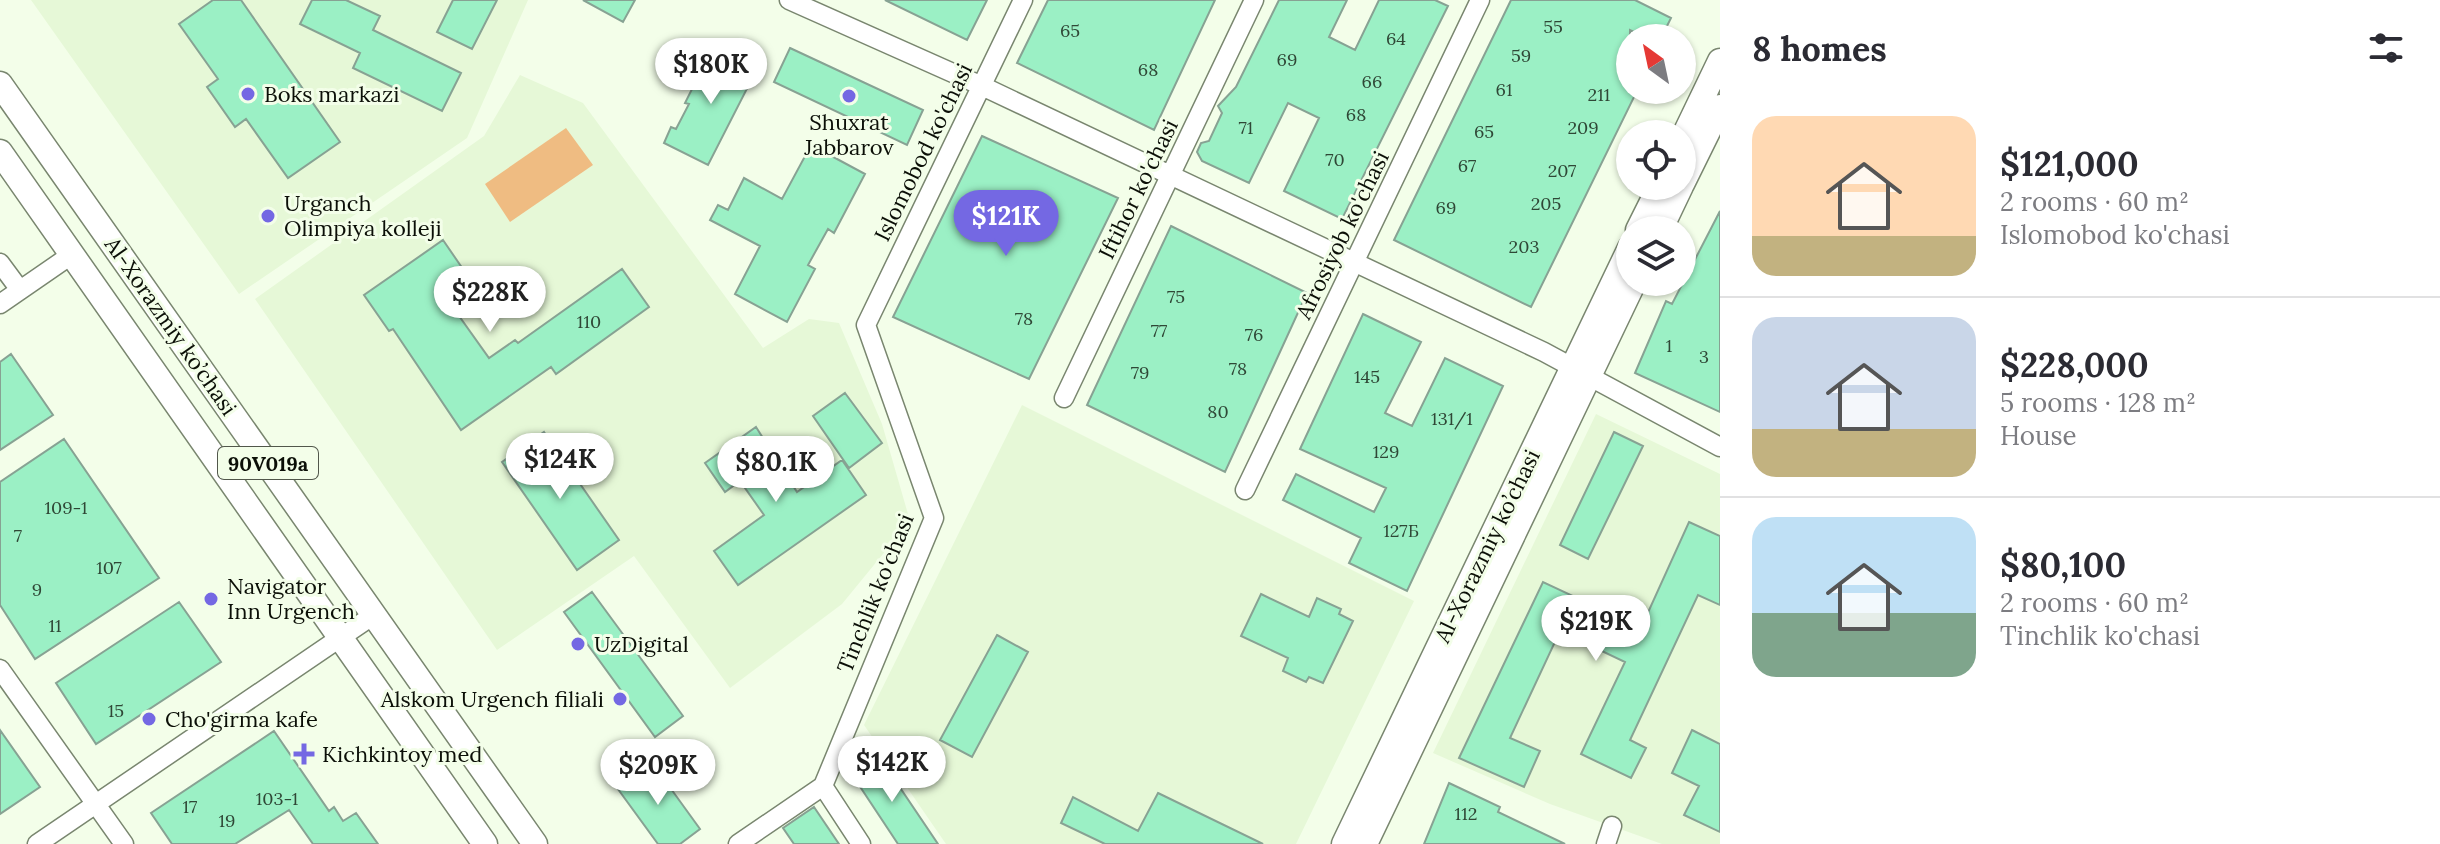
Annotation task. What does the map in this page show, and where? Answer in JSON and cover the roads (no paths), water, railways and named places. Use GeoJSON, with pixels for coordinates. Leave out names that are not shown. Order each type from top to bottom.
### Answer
{"type":"FeatureCollection","features":[{"type":"Feature","properties":{"kind":"main road"},"geometry":{"type":"LineString","coordinates":[[1692,120],[1720,61]]}},
{"type":"Feature","properties":{"kind":"main road","name":"Al-Xorazmiy ko’chasi"},"geometry":{"type":"LineString","coordinates":[[0,84],[535,844]]}},
{"type":"Feature","properties":{"kind":"main road"},"geometry":{"type":"LineString","coordinates":[[1696,156],[1720,107]]}},
{"type":"Feature","properties":{"kind":"main road","name":"Al-Xorazmiy ko’chasi"},"geometry":{"type":"LineString","coordinates":[[0,152],[485,844]]}},
{"type":"Feature","properties":{"kind":"main road","name":"Al-Xorazmiy ko’chasi"},"geometry":{"type":"LineString","coordinates":[[1365,844],[1580,373],[1616,283]]}},
{"type":"Feature","properties":{"kind":"main road","name":"Al-Xorazmiy ko’chasi"},"geometry":{"type":"LineString","coordinates":[[1344,844],[1580,373],[1626,296]]}},
{"type":"Feature","properties":{"kind":"street"},"geometry":{"type":"LineString","coordinates":[[789,0],[982,86],[1580,373],[1720,447]]}},
{"type":"Feature","properties":{"kind":"street","name":"Islomobod ko'chasi"},"geometry":{"type":"LineString","coordinates":[[866,325],[1023,0]]}},
{"type":"Feature","properties":{"kind":"street","name":"Iftihor ko'chasi"},"geometry":{"type":"LineString","coordinates":[[1064,398],[1254,0]]}},
{"type":"Feature","properties":{"kind":"street","name":"Afrosiyob ko'chasi"},"geometry":{"type":"LineString","coordinates":[[1245,490],[1480,0]]}},
{"type":"Feature","properties":{"kind":"street"},"geometry":{"type":"LineString","coordinates":[[0,304],[71,255]]}},
{"type":"Feature","properties":{"kind":"street"},"geometry":{"type":"LineString","coordinates":[[0,263],[20,290]]}},
{"type":"Feature","properties":{"kind":"street","name":"Tinchlik ko'chasi"},"geometry":{"type":"LineString","coordinates":[[823,786],[934,518],[866,325]]}},
{"type":"Feature","properties":{"kind":"street"},"geometry":{"type":"LineString","coordinates":[[37,844],[375,614]]}},
{"type":"Feature","properties":{"kind":"street"},"geometry":{"type":"LineString","coordinates":[[0,669],[124,844]]}},
{"type":"Feature","properties":{"kind":"street"},"geometry":{"type":"LineString","coordinates":[[738,844],[823,786],[861,844]]}},
{"type":"Feature","properties":{"kind":"place","name":"Boks markazi"},"geometry":{"type":"Point","coordinates":[248,94]}},
{"type":"Feature","properties":{"kind":"place","name":"Shuxrat Jabbarov"},"geometry":{"type":"Point","coordinates":[849,96]}},
{"type":"Feature","properties":{"kind":"place","name":"Urganch Olimpiya kolleji"},"geometry":{"type":"Point","coordinates":[268,216]}},
{"type":"Feature","properties":{"kind":"place","name":"Navigator Inn Urgench"},"geometry":{"type":"Point","coordinates":[211,599]}},
{"type":"Feature","properties":{"kind":"place","name":"UzDigital"},"geometry":{"type":"Point","coordinates":[578,644]}},
{"type":"Feature","properties":{"kind":"place","name":"Alskom Urgench filiali"},"geometry":{"type":"Point","coordinates":[620,699]}},
{"type":"Feature","properties":{"kind":"place","name":"Cho'girma kafe"},"geometry":{"type":"Point","coordinates":[149,719]}},
{"type":"Feature","properties":{"kind":"place","name":"Kichkintoy med"},"geometry":{"type":"Point","coordinates":[304,754]}}]}
